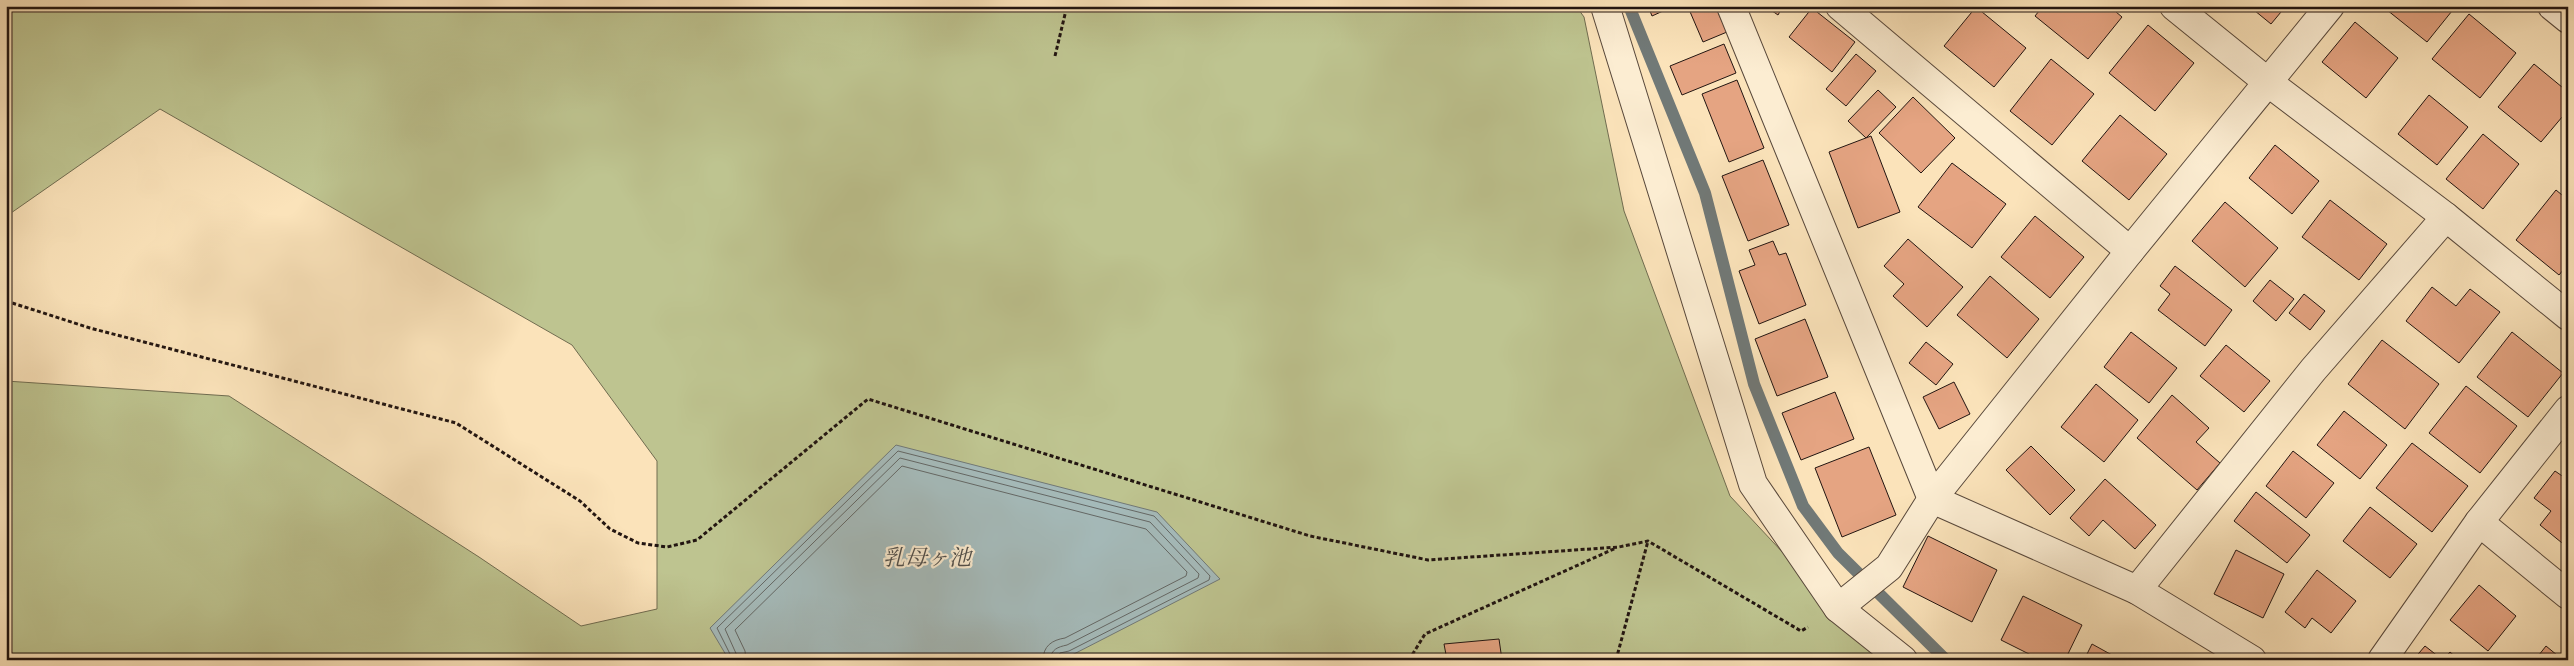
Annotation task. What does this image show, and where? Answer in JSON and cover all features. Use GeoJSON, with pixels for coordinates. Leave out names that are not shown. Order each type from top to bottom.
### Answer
{"type":"FeatureCollection","features":[{"type":"Feature","properties":{"kind":"street"},"geometry":{"type":"LineString","coordinates":[[1605,6],[1753,484],[1838,608],[1903,660]]}},
{"type":"Feature","properties":{"kind":"street"},"geometry":{"type":"LineString","coordinates":[[1731,6],[1932,499],[2137,590],[2252,660]]}},
{"type":"Feature","properties":{"kind":"street"},"geometry":{"type":"LineString","coordinates":[[1840,6],[2130,251]]}},
{"type":"Feature","properties":{"kind":"street"},"geometry":{"type":"LineString","coordinates":[[2174,6],[2269,84],[2446,217],[2568,316]]}},
{"type":"Feature","properties":{"kind":"street"},"geometry":{"type":"LineString","coordinates":[[1838,608],[1889,567],[1932,499],[2130,251],[2269,84],[2330,6]]}},
{"type":"Feature","properties":{"kind":"street"},"geometry":{"type":"LineString","coordinates":[[2552,6],[2568,18]]}},
{"type":"Feature","properties":{"kind":"street"},"geometry":{"type":"LineString","coordinates":[[2137,590],[2313,370],[2446,217]]}},
{"type":"Feature","properties":{"kind":"street"},"geometry":{"type":"LineString","coordinates":[[2382,660],[2479,522],[2568,410]]}},
{"type":"Feature","properties":{"kind":"street"},"geometry":{"type":"LineString","coordinates":[[2479,522],[2568,595]]}},
{"type":"Feature","properties":{"kind":"path"},"geometry":{"type":"LineString","coordinates":[[1055,56],[1067,6]]}},
{"type":"Feature","properties":{"kind":"path"},"geometry":{"type":"LineString","coordinates":[[6,301],[90,328],[456,423],[580,501],[610,529],[638,543],[667,547],[697,540],[868,399],[1310,536],[1428,560],[1619,547],[1648,541],[1801,631],[1838,608]]}},
{"type":"Feature","properties":{"kind":"path"},"geometry":{"type":"LineString","coordinates":[[1616,660],[1648,541]]}},
{"type":"Feature","properties":{"kind":"path"},"geometry":{"type":"LineString","coordinates":[[1409,660],[1425,634],[1619,547]]}},
{"type":"Feature","properties":{"kind":"green space"},"geometry":{"type":"Polygon","coordinates":[[[6,6],[1576,6],[1584,17],[1624,211],[1730,496],[1883,660],[6,660],[6,381],[229,396],[479,557],[581,626],[657,609],[657,461],[572,345],[160,109],[11,213],[6,212],[6,6]]]}},
{"type":"Feature","properties":{"kind":"water","name":"乳母ヶ池"},"geometry":{"type":"Polygon","coordinates":[[[896,445],[1157,512],[1220,579],[1070,656],[1049,660],[729,660],[710,628],[896,445]]]}},
{"type":"Feature","properties":{"kind":"building"},"geometry":{"type":"Polygon","coordinates":[[[1648,6],[1674,6],[1652,16],[1648,6]]]}},
{"type":"Feature","properties":{"kind":"building"},"geometry":{"type":"Polygon","coordinates":[[[1715,6],[1727,32],[1703,42],[1688,7],[1715,6]]]}},
{"type":"Feature","properties":{"kind":"building"},"geometry":{"type":"Polygon","coordinates":[[[1765,6],[1783,6],[1778,15],[1765,6]]]}},
{"type":"Feature","properties":{"kind":"building"},"geometry":{"type":"Polygon","coordinates":[[[2043,6],[2109,6],[2122,17],[2088,59],[2035,16],[2043,6]]]}},
{"type":"Feature","properties":{"kind":"building"},"geometry":{"type":"Polygon","coordinates":[[[2249,6],[2286,6],[2271,24],[2249,6]]]}},
{"type":"Feature","properties":{"kind":"building"},"geometry":{"type":"Polygon","coordinates":[[[2382,6],[2456,6],[2427,42],[2382,6]]]}},
{"type":"Feature","properties":{"kind":"building"},"geometry":{"type":"Polygon","coordinates":[[[1976,7],[2026,48],[1994,87],[1944,46],[1976,7]]]}},
{"type":"Feature","properties":{"kind":"building"},"geometry":{"type":"Polygon","coordinates":[[[1812,8],[1855,42],[1832,72],[1789,37],[1812,8]]]}},
{"type":"Feature","properties":{"kind":"building"},"geometry":{"type":"Polygon","coordinates":[[[2469,14],[2516,53],[2480,98],[2432,59],[2469,14]]]}},
{"type":"Feature","properties":{"kind":"building"},"geometry":{"type":"Polygon","coordinates":[[[2355,22],[2398,58],[2366,98],[2322,62],[2355,22]]]}},
{"type":"Feature","properties":{"kind":"building"},"geometry":{"type":"Polygon","coordinates":[[[2148,25],[2194,63],[2155,111],[2109,73],[2148,25]]]}},
{"type":"Feature","properties":{"kind":"building"},"geometry":{"type":"Polygon","coordinates":[[[1724,44],[1736,73],[1682,95],[1670,66],[1724,44]]]}},
{"type":"Feature","properties":{"kind":"building"},"geometry":{"type":"Polygon","coordinates":[[[1856,54],[1876,71],[1846,106],[1826,89],[1856,54]]]}},
{"type":"Feature","properties":{"kind":"building"},"geometry":{"type":"Polygon","coordinates":[[[2051,59],[2094,94],[2052,145],[2010,111],[2051,59]]]}},
{"type":"Feature","properties":{"kind":"building"},"geometry":{"type":"Polygon","coordinates":[[[2534,64],[2568,92],[2568,110],[2541,142],[2498,107],[2534,64]]]}},
{"type":"Feature","properties":{"kind":"building"},"geometry":{"type":"Polygon","coordinates":[[[1737,80],[1764,148],[1729,162],[1702,94],[1737,80]]]}},
{"type":"Feature","properties":{"kind":"building"},"geometry":{"type":"Polygon","coordinates":[[[1878,90],[1896,107],[1866,138],[1848,121],[1878,90]]]}},
{"type":"Feature","properties":{"kind":"building"},"geometry":{"type":"Polygon","coordinates":[[[2429,95],[2468,127],[2437,165],[2398,134],[2429,95]]]}},
{"type":"Feature","properties":{"kind":"building"},"geometry":{"type":"Polygon","coordinates":[[[1913,97],[1955,138],[1921,173],[1879,133],[1913,97]]]}},
{"type":"Feature","properties":{"kind":"building"},"geometry":{"type":"Polygon","coordinates":[[[2120,115],[2167,154],[2129,200],[2082,161],[2120,115]]]}},
{"type":"Feature","properties":{"kind":"building"},"geometry":{"type":"Polygon","coordinates":[[[2483,134],[2519,164],[2483,209],[2446,179],[2483,134]]]}},
{"type":"Feature","properties":{"kind":"building"},"geometry":{"type":"Polygon","coordinates":[[[1871,136],[1900,212],[1858,228],[1829,152],[1871,136]]]}},
{"type":"Feature","properties":{"kind":"building"},"geometry":{"type":"Polygon","coordinates":[[[2275,145],[2319,181],[2292,214],[2249,178],[2275,145]]]}},
{"type":"Feature","properties":{"kind":"building"},"geometry":{"type":"Polygon","coordinates":[[[1763,160],[1789,225],[1748,241],[1722,176],[1763,160]]]}},
{"type":"Feature","properties":{"kind":"building"},"geometry":{"type":"Polygon","coordinates":[[[1952,163],[2006,204],[1972,248],[1918,207],[1952,163]]]}},
{"type":"Feature","properties":{"kind":"building"},"geometry":{"type":"Polygon","coordinates":[[[2556,190],[2568,200],[2568,264],[2559,275],[2516,240],[2556,190]]]}},
{"type":"Feature","properties":{"kind":"building"},"geometry":{"type":"Polygon","coordinates":[[[2330,200],[2387,244],[2359,280],[2302,237],[2330,200]]]}},
{"type":"Feature","properties":{"kind":"building"},"geometry":{"type":"Polygon","coordinates":[[[2225,202],[2278,248],[2245,287],[2192,241],[2225,202]]]}},
{"type":"Feature","properties":{"kind":"building"},"geometry":{"type":"Polygon","coordinates":[[[2035,216],[2084,257],[2050,298],[2001,257],[2035,216]]]}},
{"type":"Feature","properties":{"kind":"building"},"geometry":{"type":"Polygon","coordinates":[[[1908,239],[1963,287],[1927,327],[1893,296],[1904,284],[1884,266],[1908,239]]]}},
{"type":"Feature","properties":{"kind":"building"},"geometry":{"type":"Polygon","coordinates":[[[1773,241],[1779,255],[1786,253],[1806,305],[1759,324],[1739,271],[1755,265],[1749,250],[1773,241]]]}},
{"type":"Feature","properties":{"kind":"building"},"geometry":{"type":"Polygon","coordinates":[[[2175,266],[2232,310],[2205,346],[2158,310],[2170,294],[2160,286],[2175,266]]]}},
{"type":"Feature","properties":{"kind":"building"},"geometry":{"type":"Polygon","coordinates":[[[1990,276],[2039,319],[2007,358],[1957,315],[1990,276]]]}},
{"type":"Feature","properties":{"kind":"building"},"geometry":{"type":"Polygon","coordinates":[[[2270,280],[2294,299],[2276,321],[2253,301],[2270,280]]]}},
{"type":"Feature","properties":{"kind":"building"},"geometry":{"type":"Polygon","coordinates":[[[2432,287],[2456,306],[2470,289],[2500,312],[2459,363],[2406,321],[2432,287]]]}},
{"type":"Feature","properties":{"kind":"building"},"geometry":{"type":"Polygon","coordinates":[[[2304,294],[2325,311],[2310,330],[2289,313],[2304,294]]]}},
{"type":"Feature","properties":{"kind":"building"},"geometry":{"type":"Polygon","coordinates":[[[1805,319],[1828,377],[1777,396],[1755,339],[1805,319]]]}},
{"type":"Feature","properties":{"kind":"building"},"geometry":{"type":"Polygon","coordinates":[[[2131,332],[2177,368],[2149,403],[2104,367],[2131,332]]]}},
{"type":"Feature","properties":{"kind":"building"},"geometry":{"type":"Polygon","coordinates":[[[2512,332],[2563,373],[2528,417],[2477,377],[2512,332]]]}},
{"type":"Feature","properties":{"kind":"building"},"geometry":{"type":"Polygon","coordinates":[[[2382,340],[2439,384],[2405,429],[2348,384],[2382,340]]]}},
{"type":"Feature","properties":{"kind":"building"},"geometry":{"type":"Polygon","coordinates":[[[1926,342],[1953,364],[1936,385],[1909,363],[1926,342]]]}},
{"type":"Feature","properties":{"kind":"building"},"geometry":{"type":"Polygon","coordinates":[[[2226,345],[2270,381],[2244,412],[2200,376],[2226,345]]]}},
{"type":"Feature","properties":{"kind":"building"},"geometry":{"type":"Polygon","coordinates":[[[1954,382],[1970,414],[1939,429],[1923,397],[1954,382]]]}},
{"type":"Feature","properties":{"kind":"building"},"geometry":{"type":"Polygon","coordinates":[[[2096,384],[2138,420],[2104,462],[2061,427],[2096,384]]]}},
{"type":"Feature","properties":{"kind":"building"},"geometry":{"type":"Polygon","coordinates":[[[2466,386],[2517,426],[2480,473],[2429,433],[2466,386]]]}},
{"type":"Feature","properties":{"kind":"building"},"geometry":{"type":"Polygon","coordinates":[[[1835,392],[1854,439],[1801,460],[1782,413],[1835,392]]]}},
{"type":"Feature","properties":{"kind":"building"},"geometry":{"type":"Polygon","coordinates":[[[2172,395],[2209,428],[2196,442],[2220,463],[2197,490],[2137,438],[2172,395]]]}},
{"type":"Feature","properties":{"kind":"building"},"geometry":{"type":"Polygon","coordinates":[[[2344,411],[2387,445],[2360,479],[2317,445],[2344,411]]]}},
{"type":"Feature","properties":{"kind":"building"},"geometry":{"type":"Polygon","coordinates":[[[2412,443],[2468,486],[2432,532],[2376,488],[2412,443]]]}},
{"type":"Feature","properties":{"kind":"building"},"geometry":{"type":"Polygon","coordinates":[[[2031,446],[2075,490],[2050,515],[2006,470],[2031,446]]]}},
{"type":"Feature","properties":{"kind":"building"},"geometry":{"type":"Polygon","coordinates":[[[1869,447],[1896,515],[1842,537],[1815,468],[1869,447]]]}},
{"type":"Feature","properties":{"kind":"building"},"geometry":{"type":"Polygon","coordinates":[[[2293,451],[2334,483],[2306,518],[2266,486],[2293,451]]]}},
{"type":"Feature","properties":{"kind":"building"},"geometry":{"type":"Polygon","coordinates":[[[2555,471],[2568,480],[2567,547],[2540,525],[2551,511],[2534,498],[2555,471]]]}},
{"type":"Feature","properties":{"kind":"building"},"geometry":{"type":"Polygon","coordinates":[[[2105,479],[2156,525],[2135,549],[2103,520],[2089,536],[2070,518],[2105,479]]]}},
{"type":"Feature","properties":{"kind":"building"},"geometry":{"type":"Polygon","coordinates":[[[2256,492],[2310,535],[2287,563],[2234,521],[2256,492]]]}},
{"type":"Feature","properties":{"kind":"building"},"geometry":{"type":"Polygon","coordinates":[[[2370,507],[2417,544],[2390,578],[2343,541],[2370,507]]]}},
{"type":"Feature","properties":{"kind":"building"},"geometry":{"type":"Polygon","coordinates":[[[1928,536],[1997,570],[1972,622],[1903,587],[1928,536]]]}},
{"type":"Feature","properties":{"kind":"building"},"geometry":{"type":"Polygon","coordinates":[[[2236,550],[2284,574],[2263,618],[2214,594],[2236,550]]]}},
{"type":"Feature","properties":{"kind":"building"},"geometry":{"type":"Polygon","coordinates":[[[2317,570],[2356,601],[2331,633],[2312,618],[2305,628],[2285,612],[2317,570]]]}},
{"type":"Feature","properties":{"kind":"building"},"geometry":{"type":"Polygon","coordinates":[[[2479,585],[2516,616],[2488,651],[2450,620],[2479,585]]]}},
{"type":"Feature","properties":{"kind":"building"},"geometry":{"type":"Polygon","coordinates":[[[2023,596],[2082,625],[2065,660],[2041,660],[2001,640],[2023,596]]]}},
{"type":"Feature","properties":{"kind":"building"},"geometry":{"type":"Polygon","coordinates":[[[1499,639],[1502,660],[1447,660],[1444,644],[1499,639]]]}},
{"type":"Feature","properties":{"kind":"building"},"geometry":{"type":"Polygon","coordinates":[[[2092,644],[2121,660],[2084,660],[2092,644]]]}},
{"type":"Feature","properties":{"kind":"building"},"geometry":{"type":"Polygon","coordinates":[[[2425,646],[2439,657],[2437,660],[2413,660],[2425,646]]]}},
{"type":"Feature","properties":{"kind":"building"},"geometry":{"type":"Polygon","coordinates":[[[2546,646],[2563,660],[2535,660],[2546,646]]]}},
{"type":"Feature","properties":{"kind":"building"},"geometry":{"type":"Polygon","coordinates":[[[2450,652],[2459,660],[2443,660],[2450,652]]]}},
{"type":"Feature","properties":{"kind":"waterway"},"geometry":{"type":"LineString","coordinates":[[1629,6],[1705,193],[1754,384],[1803,506],[1838,553],[1946,660]]}}]}
